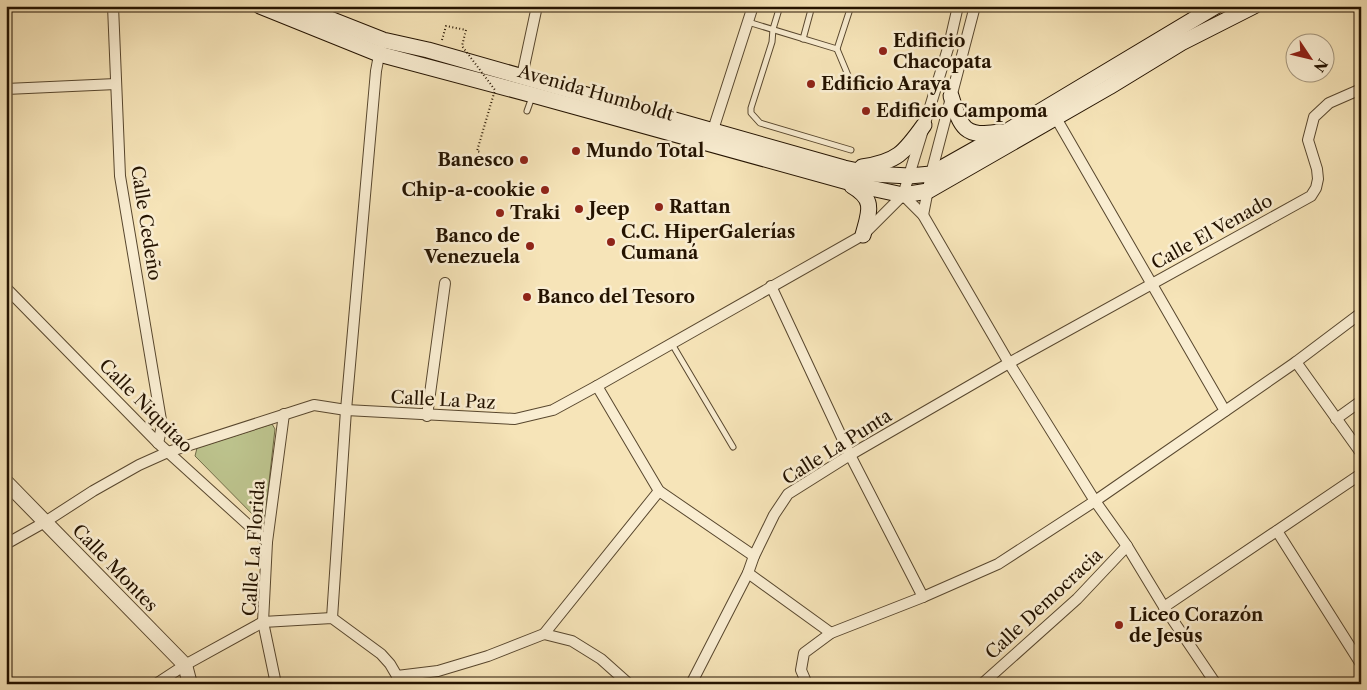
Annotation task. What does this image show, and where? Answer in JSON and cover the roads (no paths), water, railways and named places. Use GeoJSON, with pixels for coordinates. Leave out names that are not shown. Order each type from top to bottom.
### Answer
{"type":"FeatureCollection","features":[{"type":"Feature","properties":{"kind":"main road","name":"Avenida Humboldt"},"geometry":{"type":"LineString","coordinates":[[298,6],[381,47],[438,53],[522,76],[711,137]]}},
{"type":"Feature","properties":{"kind":"main road"},"geometry":{"type":"LineString","coordinates":[[931,174],[1009,130],[1216,6]]}},
{"type":"Feature","properties":{"kind":"main road"},"geometry":{"type":"LineString","coordinates":[[928,191],[1182,43],[1254,6]]}},
{"type":"Feature","properties":{"kind":"main road","name":"Avenida Humboldt"},"geometry":{"type":"LineString","coordinates":[[262,7],[381,47],[533,94],[711,137],[847,175],[903,195],[928,191]]}},
{"type":"Feature","properties":{"kind":"main road"},"geometry":{"type":"LineString","coordinates":[[951,96],[957,115],[967,130],[977,134],[1009,130]]}},
{"type":"Feature","properties":{"kind":"main road"},"geometry":{"type":"LineString","coordinates":[[862,235],[869,212],[869,201],[847,175],[895,158],[906,150],[924,125]]}},
{"type":"Feature","properties":{"kind":"main road","name":"Avenida Humboldt"},"geometry":{"type":"LineString","coordinates":[[847,175],[909,176],[931,174]]}},
{"type":"Feature","properties":{"kind":"street","name":"Calle Cedeño"},"geometry":{"type":"LineString","coordinates":[[113,6],[120,176],[162,426],[158,443]]}},
{"type":"Feature","properties":{"kind":"street"},"geometry":{"type":"LineString","coordinates":[[522,76],[537,6]]}},
{"type":"Feature","properties":{"kind":"street"},"geometry":{"type":"LineString","coordinates":[[711,137],[753,6]]}},
{"type":"Feature","properties":{"kind":"street"},"geometry":{"type":"LineString","coordinates":[[958,6],[948,46],[903,195],[923,215],[1009,363],[1095,501],[1216,684]]}},
{"type":"Feature","properties":{"kind":"street"},"geometry":{"type":"LineString","coordinates":[[923,215],[931,174],[975,6]]}},
{"type":"Feature","properties":{"kind":"street"},"geometry":{"type":"LineString","coordinates":[[332,618],[346,410],[376,71],[381,47]]}},
{"type":"Feature","properties":{"kind":"street"},"geometry":{"type":"LineString","coordinates":[[6,89],[116,84]]}},
{"type":"Feature","properties":{"kind":"street","name":"Calle El Venado"},"geometry":{"type":"LineString","coordinates":[[1009,363],[1311,196],[1316,188],[1318,179],[1317,169],[1308,140],[1314,117],[1329,103],[1361,89]]}},
{"type":"Feature","properties":{"kind":"street"},"geometry":{"type":"LineString","coordinates":[[1056,118],[1225,411]]}},
{"type":"Feature","properties":{"kind":"street","name":"Calle La Paz"},"geometry":{"type":"LineString","coordinates":[[6,544],[108,483],[168,452],[314,405],[346,410],[515,420],[553,410],[862,235],[903,195]]}},
{"type":"Feature","properties":{"kind":"street"},"geometry":{"type":"LineString","coordinates":[[427,416],[444,283]]}},
{"type":"Feature","properties":{"kind":"street"},"geometry":{"type":"LineString","coordinates":[[771,286],[850,455],[923,597]]}},
{"type":"Feature","properties":{"kind":"street","name":"Calle Niquitao"},"geometry":{"type":"LineString","coordinates":[[6,288],[158,443],[267,542]]}},
{"type":"Feature","properties":{"kind":"street"},"geometry":{"type":"LineString","coordinates":[[807,684],[801,670],[804,653],[831,633],[923,597],[998,564],[1095,501],[1296,362],[1361,313]]}},
{"type":"Feature","properties":{"kind":"street"},"geometry":{"type":"LineString","coordinates":[[1296,362],[1361,453]]}},
{"type":"Feature","properties":{"kind":"street","name":"Calle La Punta"},"geometry":{"type":"LineString","coordinates":[[691,684],[748,573],[774,515],[788,494],[850,455],[1009,363]]}},
{"type":"Feature","properties":{"kind":"street"},"geometry":{"type":"LineString","coordinates":[[597,386],[658,491],[754,556]]}},
{"type":"Feature","properties":{"kind":"street"},"geometry":{"type":"LineString","coordinates":[[1336,419],[1361,401]]}},
{"type":"Feature","properties":{"kind":"street","name":"Calle La Florida"},"geometry":{"type":"LineString","coordinates":[[276,684],[263,622],[267,542],[284,414]]}},
{"type":"Feature","properties":{"kind":"street"},"geometry":{"type":"LineString","coordinates":[[1164,607],[1361,474]]}},
{"type":"Feature","properties":{"kind":"street","name":"Calle Montes"},"geometry":{"type":"LineString","coordinates":[[6,482],[185,666],[190,684]]}},
{"type":"Feature","properties":{"kind":"street"},"geometry":{"type":"LineString","coordinates":[[156,684],[263,622],[332,618],[381,654],[390,664],[398,680],[438,671],[488,656],[544,634],[658,491]]}},
{"type":"Feature","properties":{"kind":"street"},"geometry":{"type":"LineString","coordinates":[[1277,531],[1361,664]]}},
{"type":"Feature","properties":{"kind":"street","name":"Calle Democracia"},"geometry":{"type":"LineString","coordinates":[[982,684],[1077,599],[1126,546]]}},
{"type":"Feature","properties":{"kind":"street"},"geometry":{"type":"LineString","coordinates":[[748,573],[831,633]]}},
{"type":"Feature","properties":{"kind":"street"},"geometry":{"type":"LineString","coordinates":[[544,634],[572,641],[601,658],[629,684]]}},
{"type":"Feature","properties":{"kind":"lane"},"geometry":{"type":"LineString","coordinates":[[780,6],[773,29],[772,42],[751,113],[760,123],[851,150]]}},
{"type":"Feature","properties":{"kind":"lane"},"geometry":{"type":"LineString","coordinates":[[803,39],[812,6]]}},
{"type":"Feature","properties":{"kind":"lane"},"geometry":{"type":"LineString","coordinates":[[850,6],[837,49],[850,80]]}},
{"type":"Feature","properties":{"kind":"lane"},"geometry":{"type":"LineString","coordinates":[[748,22],[837,49]]}},
{"type":"Feature","properties":{"kind":"lane"},"geometry":{"type":"LineString","coordinates":[[527,111],[533,94]]}},
{"type":"Feature","properties":{"kind":"lane"},"geometry":{"type":"LineString","coordinates":[[672,344],[733,447]]}},
{"type":"Feature","properties":{"kind":"place","name":"Edificio Chacopata"},"geometry":{"type":"Point","coordinates":[883,51]}},
{"type":"Feature","properties":{"kind":"place","name":"Edificio Araya"},"geometry":{"type":"Point","coordinates":[811,84]}},
{"type":"Feature","properties":{"kind":"place","name":"Edificio Campoma"},"geometry":{"type":"Point","coordinates":[866,111]}},
{"type":"Feature","properties":{"kind":"place","name":"Mundo Total"},"geometry":{"type":"Point","coordinates":[576,151]}},
{"type":"Feature","properties":{"kind":"place","name":"Banesco"},"geometry":{"type":"Point","coordinates":[524,160]}},
{"type":"Feature","properties":{"kind":"place","name":"Chip-a-cookie"},"geometry":{"type":"Point","coordinates":[545,190]}},
{"type":"Feature","properties":{"kind":"place","name":"Rattan"},"geometry":{"type":"Point","coordinates":[659,207]}},
{"type":"Feature","properties":{"kind":"place","name":"Jeep"},"geometry":{"type":"Point","coordinates":[579,209]}},
{"type":"Feature","properties":{"kind":"place","name":"Traki"},"geometry":{"type":"Point","coordinates":[500,213]}},
{"type":"Feature","properties":{"kind":"place","name":"C.C. HiperGalerías Cumaná"},"geometry":{"type":"Point","coordinates":[611,242]}},
{"type":"Feature","properties":{"kind":"place","name":"Banco de Venezuela"},"geometry":{"type":"Point","coordinates":[530,246]}},
{"type":"Feature","properties":{"kind":"place","name":"Banco del Tesoro"},"geometry":{"type":"Point","coordinates":[527,297]}},
{"type":"Feature","properties":{"kind":"place","name":"Liceo Corazón de Jesús"},"geometry":{"type":"Point","coordinates":[1119,625]}}]}
